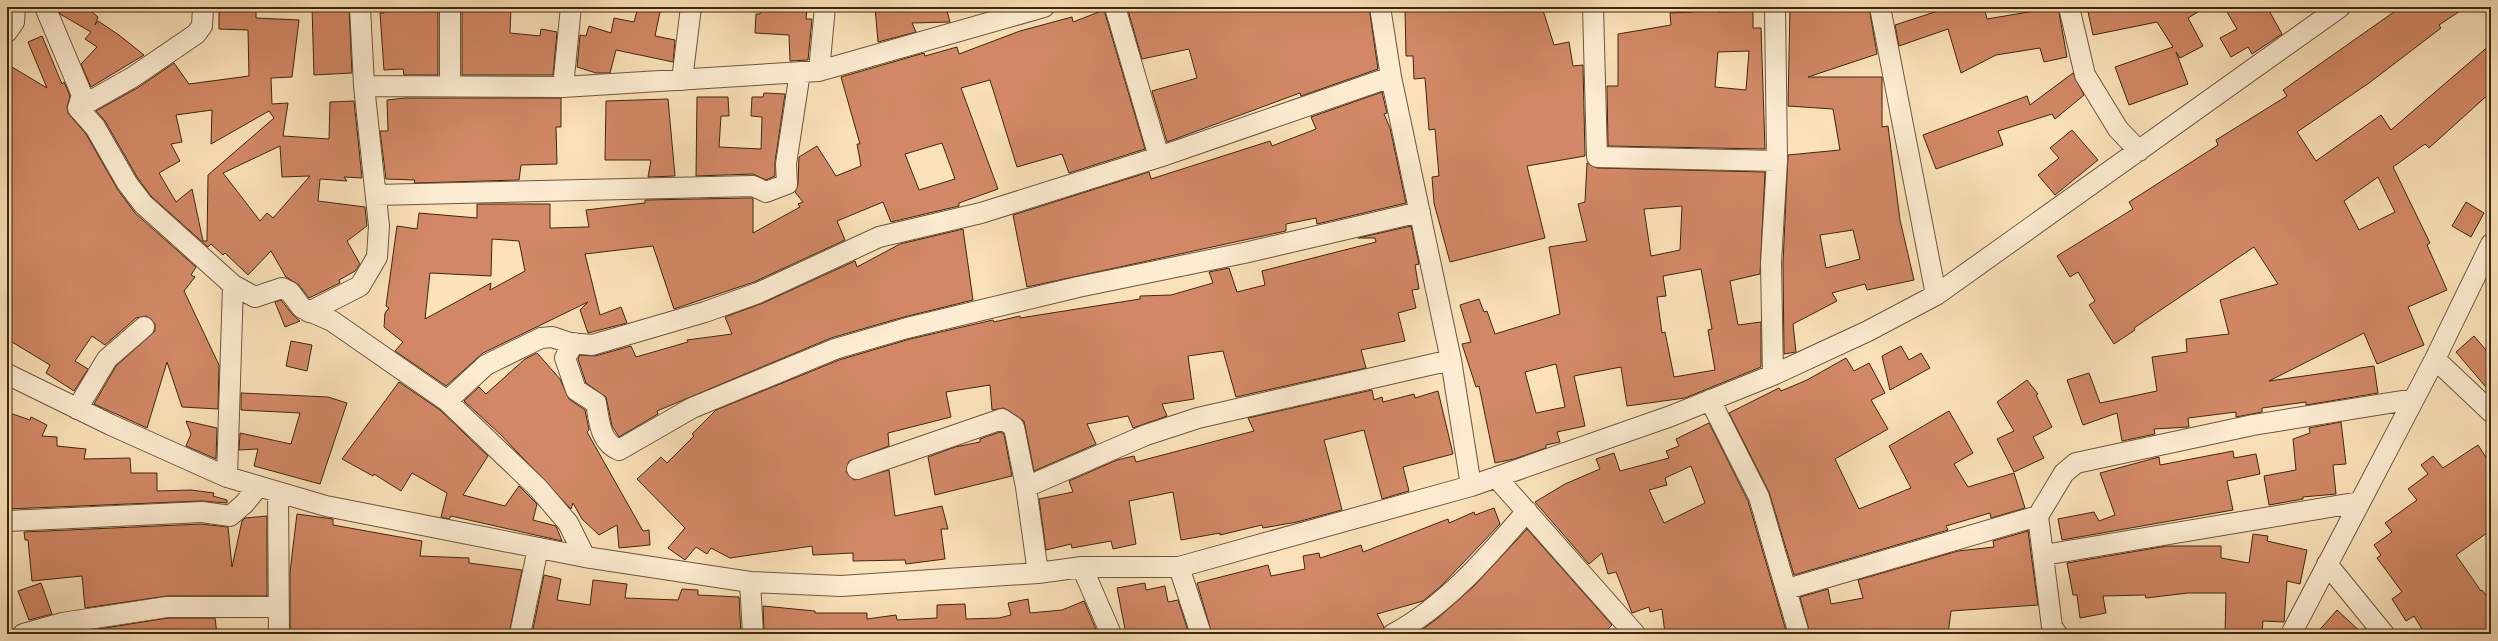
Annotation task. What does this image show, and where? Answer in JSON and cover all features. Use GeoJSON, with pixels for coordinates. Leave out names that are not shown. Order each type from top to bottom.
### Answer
{"type":"FeatureCollection","features":[{"type":"Feature","properties":{"kind":"street"},"geometry":{"type":"LineString","coordinates":[[7,32],[14,22],[15,7]]}},
{"type":"Feature","properties":{"kind":"street"},"geometry":{"type":"LineString","coordinates":[[45,7],[82,95],[78,108]]}},
{"type":"Feature","properties":{"kind":"street"},"geometry":{"type":"LineString","coordinates":[[78,108],[133,77],[196,34],[202,26],[203,7]]}},
{"type":"Feature","properties":{"kind":"street"},"geometry":{"type":"LineString","coordinates":[[309,312],[360,286],[377,257],[379,226],[364,86],[360,7]]}},
{"type":"Feature","properties":{"kind":"street"},"geometry":{"type":"LineString","coordinates":[[450,7],[450,86]]}},
{"type":"Feature","properties":{"kind":"street"},"geometry":{"type":"LineString","coordinates":[[563,87],[571,7]]}},
{"type":"Feature","properties":{"kind":"street"},"geometry":{"type":"LineString","coordinates":[[682,80],[691,7]]}},
{"type":"Feature","properties":{"kind":"street"},"geometry":{"type":"LineString","coordinates":[[376,195],[753,186],[766,192],[787,184],[786,164],[824,7]]}},
{"type":"Feature","properties":{"kind":"street"},"geometry":{"type":"LineString","coordinates":[[364,86],[563,87],[809,72],[1044,7]]}},
{"type":"Feature","properties":{"kind":"street"},"geometry":{"type":"LineString","coordinates":[[1115,7],[1159,157]]}},
{"type":"Feature","properties":{"kind":"street"},"geometry":{"type":"LineString","coordinates":[[1380,7],[1391,77],[1451,360],[1471,486]]}},
{"type":"Feature","properties":{"kind":"street"},"geometry":{"type":"LineString","coordinates":[[1593,7],[1597,156],[1777,161]]}},
{"type":"Feature","properties":{"kind":"street"},"geometry":{"type":"LineString","coordinates":[[1773,374],[1771,263],[1777,161],[1775,7]]}},
{"type":"Feature","properties":{"kind":"street"},"geometry":{"type":"LineString","coordinates":[[1880,7],[1936,294]]}},
{"type":"Feature","properties":{"kind":"street"},"geometry":{"type":"LineString","coordinates":[[2069,7],[2085,76],[2118,129],[2139,151]]}},
{"type":"Feature","properties":{"kind":"street"},"geometry":{"type":"LineString","coordinates":[[7,374],[77,409],[227,477],[258,487],[326,506],[585,557],[750,582],[841,586],[1038,573],[1082,567],[1179,567],[1496,478],[1671,416],[1773,374],[1868,331],[1936,294],[2340,7]]}},
{"type":"Feature","properties":{"kind":"street"},"geometry":{"type":"LineString","coordinates":[[447,401],[486,365],[541,338],[552,337],[574,343],[592,345],[705,312],[758,292],[879,237],[981,213],[1159,157],[1391,77]]}},
{"type":"Feature","properties":{"kind":"street"},"geometry":{"type":"LineString","coordinates":[[78,108],[95,127],[120,171],[143,204],[233,285],[255,297],[282,288],[290,292],[302,308],[332,321],[447,401],[538,488],[568,523],[585,557]]}},
{"type":"Feature","properties":{"kind":"street"},"geometry":{"type":"LineString","coordinates":[[574,343],[565,358],[576,390],[596,403],[601,431],[608,443],[619,450],[692,408],[835,349],[907,328],[1078,287],[1244,253],[1420,212]]}},
{"type":"Feature","properties":{"kind":"street"},"geometry":{"type":"LineString","coordinates":[[2290,634],[2435,359],[2491,244]]}},
{"type":"Feature","properties":{"kind":"street"},"geometry":{"type":"LineString","coordinates":[[227,477],[233,285]]}},
{"type":"Feature","properties":{"kind":"street"},"geometry":{"type":"LineString","coordinates":[[77,409],[106,359],[144,327]]}},
{"type":"Feature","properties":{"kind":"street"},"geometry":{"type":"LineString","coordinates":[[2435,359],[2491,412]]}},
{"type":"Feature","properties":{"kind":"street"},"geometry":{"type":"LineString","coordinates":[[1026,487],[1146,435],[1198,418],[1451,360]]}},
{"type":"Feature","properties":{"kind":"street"},"geometry":{"type":"LineString","coordinates":[[2057,634],[2052,627],[2038,516],[2064,473],[2076,463],[2253,425],[2414,399]]}},
{"type":"Feature","properties":{"kind":"street"},"geometry":{"type":"LineString","coordinates":[[1710,400],[1759,497],[1799,634]]}},
{"type":"Feature","properties":{"kind":"street"},"geometry":{"type":"LineString","coordinates":[[857,469],[1002,419],[1014,427],[1026,487],[1038,573]]}},
{"type":"Feature","properties":{"kind":"street"},"geometry":{"type":"LineString","coordinates":[[1496,478],[1635,634]]}},
{"type":"Feature","properties":{"kind":"street"},"geometry":{"type":"LineString","coordinates":[[7,521],[202,512],[230,516],[244,504],[258,487]]}},
{"type":"Feature","properties":{"kind":"street"},"geometry":{"type":"LineString","coordinates":[[278,492],[279,634]]}},
{"type":"Feature","properties":{"kind":"street"},"geometry":{"type":"LineString","coordinates":[[2044,555],[2360,502]]}},
{"type":"Feature","properties":{"kind":"street"},"geometry":{"type":"LineString","coordinates":[[1393,634],[1408,627],[1476,570],[1527,511]]}},
{"type":"Feature","properties":{"kind":"street"},"geometry":{"type":"LineString","coordinates":[[1787,589],[2038,516]]}},
{"type":"Feature","properties":{"kind":"street"},"geometry":{"type":"LineString","coordinates":[[520,634],[538,548]]}},
{"type":"Feature","properties":{"kind":"street"},"geometry":{"type":"LineString","coordinates":[[2327,564],[2384,634]]}},
{"type":"Feature","properties":{"kind":"street"},"geometry":{"type":"LineString","coordinates":[[1082,567],[1110,634]]}},
{"type":"Feature","properties":{"kind":"street"},"geometry":{"type":"LineString","coordinates":[[1179,567],[1201,634]]}},
{"type":"Feature","properties":{"kind":"street"},"geometry":{"type":"LineString","coordinates":[[750,582],[753,634]]}},
{"type":"Feature","properties":{"kind":"street"},"geometry":{"type":"LineString","coordinates":[[24,634],[62,623],[167,607],[279,607]]}},
{"type":"Feature","properties":{"kind":"building"},"geometry":{"type":"Polygon","coordinates":[[[57,7],[86,7],[98,17],[95,25],[98,21],[119,35],[144,55],[91,87],[81,64],[97,47],[85,39],[91,32],[60,14],[57,7]]]}},
{"type":"Feature","properties":{"kind":"building"},"geometry":{"type":"Polygon","coordinates":[[[219,7],[256,7],[256,18],[299,20],[292,77],[271,78],[272,104],[288,103],[283,136],[329,139],[330,102],[354,101],[362,178],[344,177],[347,181],[320,179],[318,201],[365,207],[367,226],[347,241],[360,264],[355,271],[339,280],[340,283],[309,298],[299,285],[286,277],[271,251],[248,275],[225,253],[223,255],[211,244],[208,247],[151,196],[137,177],[105,121],[96,111],[139,87],[174,63],[189,84],[249,76],[248,30],[219,29],[219,7]],[[212,110],[176,115],[182,142],[171,144],[180,161],[159,173],[176,202],[192,189],[203,241],[207,241],[208,175],[274,118],[269,111],[211,144],[212,110]],[[280,146],[223,173],[260,221],[267,213],[273,218],[310,176],[282,177],[280,146]]]}},
{"type":"Feature","properties":{"kind":"building"},"geometry":{"type":"Polygon","coordinates":[[[312,7],[349,7],[352,73],[314,75],[312,7]]]}},
{"type":"Feature","properties":{"kind":"building"},"geometry":{"type":"Polygon","coordinates":[[[383,7],[438,7],[438,75],[404,75],[403,69],[384,70],[380,13],[384,13],[383,7]]]}},
{"type":"Feature","properties":{"kind":"building"},"geometry":{"type":"Polygon","coordinates":[[[462,7],[511,7],[510,33],[540,36],[541,29],[557,32],[553,75],[462,75],[462,7]]]}},
{"type":"Feature","properties":{"kind":"building"},"geometry":{"type":"Polygon","coordinates":[[[638,7],[661,7],[655,36],[675,40],[673,62],[616,50],[610,73],[596,73],[577,67],[580,35],[586,36],[589,26],[611,33],[614,18],[634,22],[638,7]]]}},
{"type":"Feature","properties":{"kind":"building"},"geometry":{"type":"Polygon","coordinates":[[[760,7],[807,7],[806,19],[812,19],[808,60],[790,61],[789,35],[755,33],[756,14],[760,14],[760,7]]]}},
{"type":"Feature","properties":{"kind":"building"},"geometry":{"type":"Polygon","coordinates":[[[875,7],[946,7],[950,22],[912,23],[916,32],[878,42],[875,7]]]}},
{"type":"Feature","properties":{"kind":"building"},"geometry":{"type":"Polygon","coordinates":[[[1127,7],[1369,7],[1378,69],[1301,96],[1300,93],[1167,142],[1152,91],[1197,78],[1189,49],[1142,59],[1127,7]]]}},
{"type":"Feature","properties":{"kind":"building"},"geometry":{"type":"Polygon","coordinates":[[[1405,7],[1542,7],[1554,45],[1569,42],[1573,66],[1583,65],[1585,156],[1527,166],[1545,238],[1450,262],[1434,203],[1432,177],[1439,176],[1435,129],[1429,130],[1425,78],[1414,79],[1413,56],[1406,56],[1405,7]]]}},
{"type":"Feature","properties":{"kind":"building"},"geometry":{"type":"Polygon","coordinates":[[[1693,7],[1718,7],[1718,12],[1753,11],[1753,28],[1761,28],[1765,149],[1608,146],[1607,86],[1618,86],[1618,34],[1671,25],[1670,13],[1693,12],[1693,7]],[[1749,51],[1718,52],[1715,87],[1746,90],[1749,51]]]}},
{"type":"Feature","properties":{"kind":"building"},"geometry":{"type":"Polygon","coordinates":[[[1790,7],[1869,7],[1877,54],[1808,77],[1882,77],[1882,127],[1888,126],[1900,220],[1914,280],[1867,290],[1865,284],[1832,293],[1837,301],[1793,324],[1796,352],[1784,354],[1783,263],[1788,155],[1840,150],[1833,109],[1788,106],[1790,7]],[[1853,230],[1820,235],[1826,268],[1860,259],[1853,230]]]}},
{"type":"Feature","properties":{"kind":"building"},"geometry":{"type":"Polygon","coordinates":[[[1950,7],[1984,7],[1987,19],[2058,7],[2067,57],[2044,62],[2040,48],[1996,55],[1961,73],[1948,29],[1899,46],[1895,25],[1950,7]]]}},
{"type":"Feature","properties":{"kind":"building"},"geometry":{"type":"Polygon","coordinates":[[[2087,7],[2206,7],[2188,18],[2203,46],[2180,58],[2176,52],[2188,84],[2129,105],[2115,67],[2173,47],[2157,22],[2093,35],[2087,7]]]}},
{"type":"Feature","properties":{"kind":"building"},"geometry":{"type":"Polygon","coordinates":[[[2224,7],[2267,7],[2282,34],[2252,54],[2248,47],[2231,57],[2220,38],[2237,29],[2224,7]]]}},
{"type":"Feature","properties":{"kind":"building"},"geometry":{"type":"Polygon","coordinates":[[[2401,7],[2466,7],[2439,25],[2441,28],[2369,83],[2297,132],[2316,161],[2381,115],[2391,130],[2491,44],[2491,92],[2429,148],[2425,144],[2393,167],[2430,243],[2427,245],[2447,290],[2408,307],[2424,345],[2377,364],[2364,333],[2269,381],[2374,366],[2378,393],[2306,405],[2306,402],[2262,408],[2262,412],[2236,417],[2236,412],[2188,418],[2189,427],[2154,429],[2155,434],[2122,441],[2117,413],[2083,425],[2067,380],[2089,373],[2100,403],[2157,391],[2152,357],[2187,352],[2186,339],[2229,334],[2220,300],[2278,284],[2254,247],[2134,328],[2135,330],[2114,344],[2089,305],[2095,301],[2078,272],[2070,277],[2057,256],[2133,209],[2129,202],[2218,145],[2216,140],[2287,96],[2283,90],[2401,7]],[[2378,177],[2344,201],[2359,230],[2395,212],[2378,177]]]}},
{"type":"Feature","properties":{"kind":"building"},"geometry":{"type":"Polygon","coordinates":[[[1104,10],[1145,149],[1069,173],[1062,154],[1017,167],[990,80],[961,88],[998,189],[959,203],[959,206],[891,222],[883,202],[837,221],[845,240],[754,282],[674,309],[653,246],[585,254],[600,315],[621,307],[627,323],[588,333],[580,310],[588,302],[483,353],[446,386],[395,351],[403,342],[384,327],[385,313],[389,308],[386,306],[397,226],[417,229],[419,213],[477,218],[477,204],[550,204],[550,228],[589,227],[586,210],[645,203],[645,200],[751,198],[753,199],[753,233],[800,207],[798,204],[803,202],[795,192],[798,184],[799,157],[817,146],[836,176],[861,166],[857,144],[860,144],[841,77],[924,53],[925,56],[957,47],[959,54],[1020,31],[1072,17],[1073,22],[1104,10]],[[942,143],[905,154],[919,190],[955,179],[942,143]],[[492,239],[491,276],[430,273],[425,319],[491,283],[490,290],[525,271],[519,241],[492,239]]]}},
{"type":"Feature","properties":{"kind":"building"},"geometry":{"type":"Polygon","coordinates":[[[42,36],[62,84],[64,82],[70,96],[67,107],[68,113],[86,134],[118,190],[135,213],[196,267],[191,275],[195,277],[184,291],[219,365],[218,409],[182,407],[167,362],[147,428],[94,404],[116,366],[155,331],[155,324],[147,316],[136,318],[105,345],[92,336],[75,361],[88,369],[74,391],[46,373],[50,365],[7,339],[7,64],[47,88],[28,42],[42,36]]]}},
{"type":"Feature","properties":{"kind":"building"},"geometry":{"type":"Polygon","coordinates":[[[2073,73],[2084,95],[2055,119],[2052,114],[1998,131],[2003,145],[1936,169],[1923,135],[2027,96],[2030,105],[2073,73]]]}},
{"type":"Feature","properties":{"kind":"building"},"geometry":{"type":"Polygon","coordinates":[[[1382,92],[1387,113],[1384,114],[1390,128],[1406,203],[1317,224],[1316,218],[1286,224],[1286,231],[1027,287],[1013,215],[1149,172],[1151,179],[1270,141],[1272,146],[1316,129],[1311,117],[1382,92]]]}},
{"type":"Feature","properties":{"kind":"building"},"geometry":{"type":"Polygon","coordinates":[[[764,93],[785,94],[775,162],[775,176],[766,180],[753,174],[696,176],[697,97],[728,97],[729,116],[721,116],[719,147],[761,149],[762,117],[751,116],[752,97],[763,97],[764,93]]]}},
{"type":"Feature","properties":{"kind":"building"},"geometry":{"type":"Polygon","coordinates":[[[405,98],[561,98],[561,127],[556,127],[557,164],[521,165],[519,180],[414,183],[415,180],[386,179],[380,131],[388,131],[387,100],[405,98]]]}},
{"type":"Feature","properties":{"kind":"building"},"geometry":{"type":"Polygon","coordinates":[[[668,99],[675,176],[648,177],[651,160],[605,160],[606,101],[668,99]]]}},
{"type":"Feature","properties":{"kind":"building"},"geometry":{"type":"Polygon","coordinates":[[[2072,130],[2098,160],[2055,195],[2038,175],[2059,158],[2050,148],[2072,130]]]}},
{"type":"Feature","properties":{"kind":"building"},"geometry":{"type":"Polygon","coordinates":[[[1587,163],[1597,168],[1765,172],[1760,274],[1730,281],[1738,325],[1761,322],[1761,367],[1685,398],[1627,406],[1621,367],[1574,376],[1585,426],[1557,432],[1560,442],[1546,445],[1546,448],[1514,459],[1495,463],[1479,386],[1476,387],[1462,344],[1471,342],[1460,305],[1479,299],[1484,312],[1487,311],[1495,334],[1560,314],[1549,247],[1587,241],[1578,204],[1585,202],[1587,163]],[[1682,206],[1644,209],[1651,256],[1680,250],[1682,206]],[[1701,269],[1663,276],[1666,296],[1657,297],[1662,333],[1665,332],[1674,377],[1715,370],[1708,330],[1712,329],[1701,269]],[[1556,364],[1525,372],[1536,413],[1565,407],[1556,364]]]}},
{"type":"Feature","properties":{"kind":"building"},"geometry":{"type":"Polygon","coordinates":[[[2466,202],[2484,213],[2471,237],[2452,226],[2466,202]]]}},
{"type":"Feature","properties":{"kind":"building"},"geometry":{"type":"Polygon","coordinates":[[[1411,226],[1419,264],[1415,265],[1419,289],[1412,290],[1416,308],[1398,313],[1405,341],[1361,350],[1366,368],[1236,397],[1223,351],[1188,356],[1194,399],[1162,404],[1167,416],[1133,428],[1128,416],[1087,424],[1096,444],[1034,471],[1024,421],[1004,408],[992,410],[990,385],[946,392],[951,417],[888,433],[889,446],[849,461],[846,472],[854,480],[889,470],[895,516],[942,506],[948,529],[941,529],[945,559],[906,564],[905,560],[853,561],[853,553],[813,555],[812,546],[730,558],[711,548],[707,554],[696,547],[685,560],[668,548],[685,528],[637,479],[661,457],[667,463],[694,436],[692,434],[716,410],[839,360],[910,339],[993,320],[994,322],[1020,316],[1020,318],[1140,299],[1140,296],[1171,295],[1213,283],[1209,272],[1229,268],[1237,292],[1265,285],[1262,271],[1376,242],[1375,238],[1358,238],[1411,226]]]}},
{"type":"Feature","properties":{"kind":"building"},"geometry":{"type":"Polygon","coordinates":[[[963,229],[973,300],[904,317],[831,338],[657,411],[658,414],[619,437],[612,426],[606,397],[586,383],[578,359],[580,355],[595,356],[631,346],[636,357],[688,342],[687,340],[732,334],[725,317],[763,303],[855,261],[857,267],[900,244],[963,229]]]}},
{"type":"Feature","properties":{"kind":"building"},"geometry":{"type":"Polygon","coordinates":[[[281,300],[300,321],[285,327],[275,302],[281,300]]]}},
{"type":"Feature","properties":{"kind":"building"},"geometry":{"type":"Polygon","coordinates":[[[2474,336],[2491,356],[2491,393],[2456,352],[2474,336]]]}},
{"type":"Feature","properties":{"kind":"building"},"geometry":{"type":"Polygon","coordinates":[[[291,341],[312,345],[307,371],[286,366],[291,341]]]}},
{"type":"Feature","properties":{"kind":"building"},"geometry":{"type":"Polygon","coordinates":[[[1901,346],[1909,360],[1921,353],[1930,368],[1890,390],[1882,356],[1901,346]]]}},
{"type":"Feature","properties":{"kind":"building"},"geometry":{"type":"Polygon","coordinates":[[[537,353],[560,379],[569,399],[585,410],[589,430],[587,432],[643,531],[649,530],[650,545],[619,548],[617,525],[599,535],[582,519],[573,503],[571,509],[501,435],[464,401],[479,387],[486,394],[525,359],[537,353]]]}},
{"type":"Feature","properties":{"kind":"building"},"geometry":{"type":"Polygon","coordinates":[[[1846,358],[1854,371],[1869,363],[1885,393],[1871,400],[1888,429],[1835,459],[1859,509],[1911,488],[1889,446],[1949,411],[1973,453],[1954,464],[1968,487],[2014,473],[2025,508],[1991,518],[1990,513],[1946,526],[1948,530],[1794,575],[1769,492],[1729,413],[1779,388],[1781,391],[1807,380],[1846,358]]]}},
{"type":"Feature","properties":{"kind":"building"},"geometry":{"type":"Polygon","coordinates":[[[2027,380],[2038,394],[2036,395],[2052,427],[2033,437],[2044,458],[2014,472],[1997,439],[2014,431],[1997,402],[2027,380]]]}},
{"type":"Feature","properties":{"kind":"building"},"geometry":{"type":"Polygon","coordinates":[[[399,382],[440,410],[488,456],[463,495],[505,506],[519,486],[537,504],[533,520],[556,526],[562,541],[451,516],[449,519],[441,517],[447,493],[412,473],[401,491],[374,474],[373,476],[342,459],[399,382]]]}},
{"type":"Feature","properties":{"kind":"building"},"geometry":{"type":"Polygon","coordinates":[[[1372,390],[1374,400],[1382,397],[1383,402],[1414,394],[1415,398],[1438,391],[1453,454],[1403,467],[1409,491],[1382,499],[1364,430],[1324,440],[1342,510],[1297,522],[1263,528],[1262,525],[1220,535],[1220,533],[1181,540],[1173,492],[1129,501],[1136,544],[1113,549],[1111,541],[1072,548],[1071,544],[1046,550],[1039,499],[1073,492],[1069,481],[1117,460],[1134,456],[1136,462],[1254,431],[1248,418],[1372,390]]]}},
{"type":"Feature","properties":{"kind":"building"},"geometry":{"type":"Polygon","coordinates":[[[241,393],[328,397],[347,403],[320,484],[254,466],[258,449],[239,450],[240,433],[291,444],[300,413],[241,410],[241,393]]]}},
{"type":"Feature","properties":{"kind":"building"},"geometry":{"type":"Polygon","coordinates":[[[7,412],[30,420],[31,417],[47,425],[42,436],[57,437],[57,446],[86,449],[84,459],[130,458],[131,473],[157,473],[157,491],[191,490],[214,493],[213,496],[227,500],[227,503],[201,501],[7,509],[7,412]]]}},
{"type":"Feature","properties":{"kind":"building"},"geometry":{"type":"Polygon","coordinates":[[[186,421],[217,428],[216,459],[186,446],[191,434],[186,421]]]}},
{"type":"Feature","properties":{"kind":"building"},"geometry":{"type":"Polygon","coordinates":[[[2341,422],[2346,464],[2333,465],[2336,494],[2303,497],[2303,499],[2269,505],[2264,476],[2296,470],[2293,439],[2310,433],[2309,428],[2341,422]]]}},
{"type":"Feature","properties":{"kind":"building"},"geometry":{"type":"Polygon","coordinates":[[[1709,423],[1748,501],[1787,634],[1665,634],[1662,609],[1650,612],[1649,607],[1632,613],[1616,572],[1608,574],[1602,553],[1589,564],[1535,502],[1565,484],[1600,469],[1596,459],[1614,453],[1620,471],[1669,458],[1666,451],[1679,446],[1676,439],[1709,423]],[[1691,466],[1665,478],[1667,485],[1649,490],[1664,523],[1705,503],[1691,466]]]}},
{"type":"Feature","properties":{"kind":"building"},"geometry":{"type":"Polygon","coordinates":[[[1000,432],[1004,434],[1012,476],[935,495],[928,457],[955,447],[980,442],[980,439],[1000,432]]]}},
{"type":"Feature","properties":{"kind":"building"},"geometry":{"type":"Polygon","coordinates":[[[2478,445],[2491,465],[2491,530],[2456,555],[2481,591],[2482,590],[2491,602],[2491,634],[2425,634],[2414,616],[2406,621],[2392,599],[2402,592],[2377,558],[2381,555],[2374,545],[2392,532],[2385,523],[2417,500],[2408,489],[2428,474],[2421,465],[2433,456],[2443,468],[2478,445]]]}},
{"type":"Feature","properties":{"kind":"building"},"geometry":{"type":"Polygon","coordinates":[[[2233,451],[2234,458],[2256,454],[2260,474],[2227,481],[2233,510],[2062,540],[2058,519],[2094,512],[2099,521],[2115,515],[2100,473],[2159,457],[2160,465],[2233,451]]]}},
{"type":"Feature","properties":{"kind":"building"},"geometry":{"type":"Polygon","coordinates":[[[1494,508],[1500,524],[1441,586],[1423,601],[1377,614],[1384,627],[1382,634],[1212,634],[1197,583],[1268,565],[1271,576],[1305,569],[1303,556],[1319,553],[1320,558],[1361,545],[1363,552],[1448,519],[1449,523],[1474,512],[1475,515],[1494,508]]]}},
{"type":"Feature","properties":{"kind":"building"},"geometry":{"type":"Polygon","coordinates":[[[297,514],[333,519],[333,525],[422,541],[420,556],[469,558],[469,563],[522,570],[509,634],[290,634],[290,572],[297,514]]]}},
{"type":"Feature","properties":{"kind":"building"},"geometry":{"type":"Polygon","coordinates":[[[267,516],[267,596],[167,596],[85,608],[82,576],[32,581],[28,540],[25,540],[24,532],[201,524],[228,527],[232,567],[242,521],[245,518],[267,516]]]}},
{"type":"Feature","properties":{"kind":"building"},"geometry":{"type":"Polygon","coordinates":[[[1527,529],[1612,625],[1603,634],[1416,634],[1438,618],[1473,587],[1527,529]]]}},
{"type":"Feature","properties":{"kind":"building"},"geometry":{"type":"Polygon","coordinates":[[[2028,531],[2038,605],[1951,611],[1948,634],[1863,634],[1863,629],[1838,634],[1810,634],[1800,597],[1828,589],[1831,604],[1863,598],[1858,580],[1958,551],[1994,547],[1993,541],[2028,531]]]}},
{"type":"Feature","properties":{"kind":"building"},"geometry":{"type":"Polygon","coordinates":[[[2253,534],[2268,536],[2267,541],[2307,550],[2300,584],[2287,581],[2284,622],[2263,621],[2262,634],[2225,634],[2226,593],[2188,593],[2146,598],[2145,595],[2103,596],[2106,613],[2080,618],[2077,595],[2073,595],[2067,563],[2167,546],[2221,546],[2221,558],[2249,563],[2253,534]]]}},
{"type":"Feature","properties":{"kind":"building"},"geometry":{"type":"Polygon","coordinates":[[[544,575],[561,579],[557,600],[590,605],[593,580],[627,584],[625,598],[678,600],[682,589],[698,590],[698,595],[739,597],[741,634],[532,634],[544,575]]]}},
{"type":"Feature","properties":{"kind":"building"},"geometry":{"type":"Polygon","coordinates":[[[41,583],[52,614],[29,620],[18,591],[41,583]]]}},
{"type":"Feature","properties":{"kind":"building"},"geometry":{"type":"Polygon","coordinates":[[[1145,583],[1146,590],[1165,586],[1168,602],[1178,600],[1189,634],[1126,634],[1117,588],[1145,583]]]}},
{"type":"Feature","properties":{"kind":"building"},"geometry":{"type":"Polygon","coordinates":[[[1028,599],[1030,613],[1062,610],[1084,601],[1098,634],[764,632],[763,606],[815,611],[815,613],[867,613],[867,619],[896,615],[897,620],[937,618],[937,605],[965,604],[966,619],[999,618],[1011,615],[1008,603],[1028,599]]]}},
{"type":"Feature","properties":{"kind":"building"},"geometry":{"type":"Polygon","coordinates":[[[2337,610],[2363,634],[2316,634],[2337,610]]]}},
{"type":"Feature","properties":{"kind":"building"},"geometry":{"type":"Polygon","coordinates":[[[168,618],[215,618],[217,634],[86,634],[86,631],[168,618]]]}}]}
